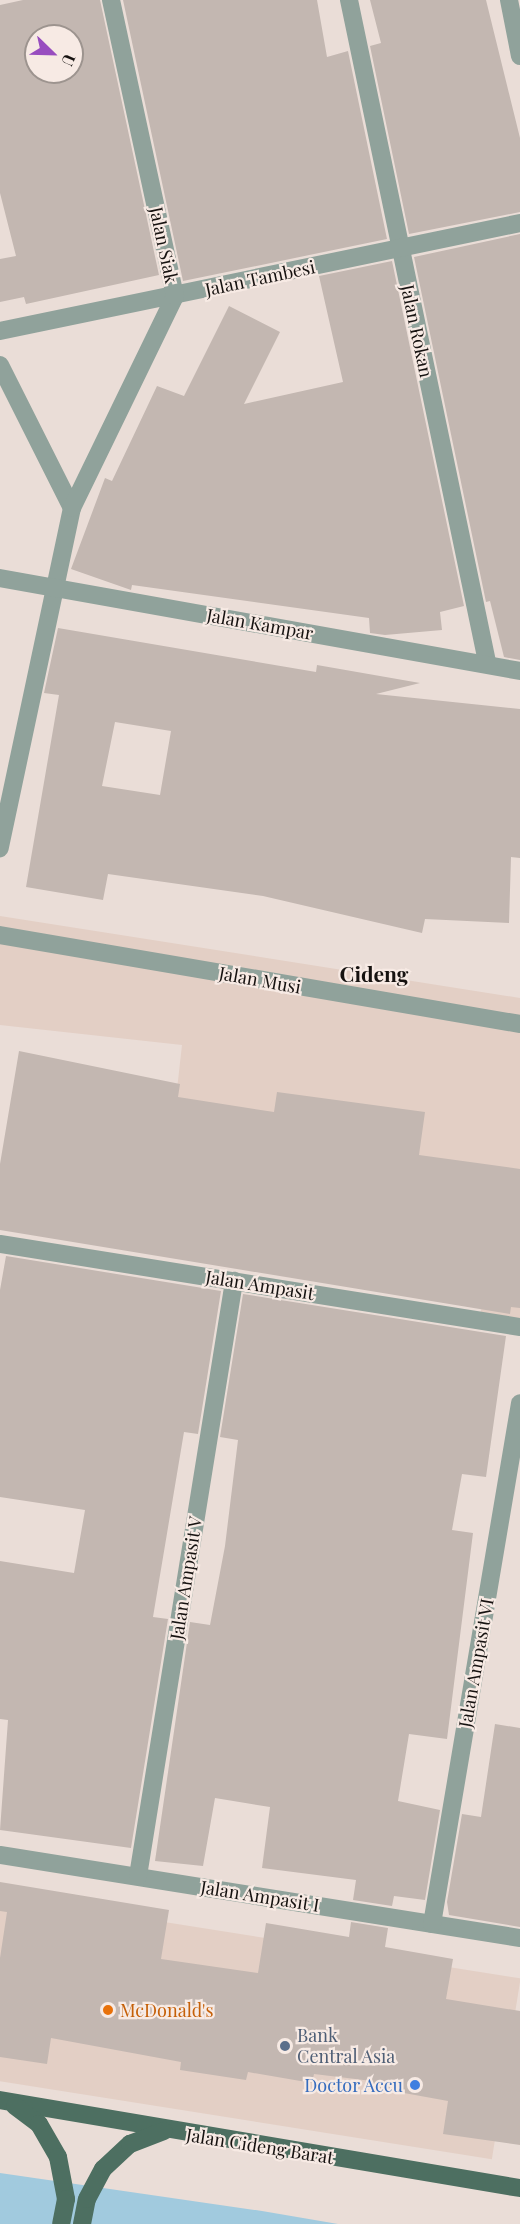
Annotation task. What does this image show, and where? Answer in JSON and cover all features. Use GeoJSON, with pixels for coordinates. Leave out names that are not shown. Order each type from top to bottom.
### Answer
{"type":"FeatureCollection","features":[{"type":"Feature","properties":{"kind":"main road","name":"Jalan Cideng Barat"},"geometry":{"type":"LineString","coordinates":[[4,2101],[166,2131],[520,2188]]}},
{"type":"Feature","properties":{"kind":"main road"},"geometry":{"type":"LineString","coordinates":[[4,2101],[39,2124],[58,2157],[66,2199],[61,2224]]}},
{"type":"Feature","properties":{"kind":"main road"},"geometry":{"type":"LineString","coordinates":[[82,2224],[87,2199],[103,2169],[130,2144],[166,2131]]}},
{"type":"Feature","properties":{"kind":"street","name":"Jalan Siak"},"geometry":{"type":"LineString","coordinates":[[0,848],[72,508],[175,296],[111,0]]}},
{"type":"Feature","properties":{"kind":"street","name":"Jalan Rokan"},"geometry":{"type":"LineString","coordinates":[[349,0],[487,662]]}},
{"type":"Feature","properties":{"kind":"street"},"geometry":{"type":"LineString","coordinates":[[509,0],[520,57]]}},
{"type":"Feature","properties":{"kind":"street","name":"Jalan Tambesi"},"geometry":{"type":"LineString","coordinates":[[0,331],[520,223]]}},
{"type":"Feature","properties":{"kind":"street"},"geometry":{"type":"LineString","coordinates":[[0,365],[72,508]]}},
{"type":"Feature","properties":{"kind":"street","name":"Jalan Kampar"},"geometry":{"type":"LineString","coordinates":[[0,578],[487,662],[520,672]]}},
{"type":"Feature","properties":{"kind":"street","name":"Jalan Musi"},"geometry":{"type":"LineString","coordinates":[[0,935],[520,1024]]}},
{"type":"Feature","properties":{"kind":"street","name":"Jalan Ampasit"},"geometry":{"type":"LineString","coordinates":[[0,1244],[520,1327]]}},
{"type":"Feature","properties":{"kind":"street","name":"Jalan Ampasit V"},"geometry":{"type":"LineString","coordinates":[[138,1876],[234,1281]]}},
{"type":"Feature","properties":{"kind":"street","name":"Jalan Ampasit VI"},"geometry":{"type":"LineString","coordinates":[[432,1924],[520,1403]]}},
{"type":"Feature","properties":{"kind":"street","name":"Jalan Ampasit I"},"geometry":{"type":"LineString","coordinates":[[0,1855],[520,1938]]}},
{"type":"Feature","properties":{"kind":"shaded area"},"geometry":{"type":"Polygon","coordinates":[[[0,916],[520,998],[520,1330],[478,1324],[497,1237],[167,1178],[182,1045],[0,1025],[0,916]]]}},
{"type":"Feature","properties":{"kind":"shaded area"},"geometry":{"type":"Polygon","coordinates":[[[0,1896],[520,1978],[492,2159],[0,2081],[0,1896]]]}},
{"type":"Feature","properties":{"kind":"water"},"geometry":{"type":"Polygon","coordinates":[[[0,2173],[262,2211],[338,2224],[0,2224],[0,2173]]]}},
{"type":"Feature","properties":{"kind":"building"},"geometry":{"type":"Polygon","coordinates":[[[23,0],[100,0],[159,275],[26,304],[24,297],[0,302],[0,259],[16,256],[0,193],[0,5],[23,0]]]}},
{"type":"Feature","properties":{"kind":"building"},"geometry":{"type":"Polygon","coordinates":[[[123,0],[317,0],[327,57],[348,51],[387,239],[183,281],[123,0]]]}},
{"type":"Feature","properties":{"kind":"building"},"geometry":{"type":"Polygon","coordinates":[[[370,0],[486,0],[520,138],[520,212],[409,234],[370,46],[381,43],[370,0]]]}},
{"type":"Feature","properties":{"kind":"building"},"geometry":{"type":"Polygon","coordinates":[[[520,234],[520,660],[504,657],[490,601],[486,602],[414,257],[520,234]]]}},
{"type":"Feature","properties":{"kind":"building"},"geometry":{"type":"Polygon","coordinates":[[[392,261],[464,606],[440,612],[442,630],[385,635],[370,633],[369,618],[132,585],[131,590],[71,569],[105,478],[112,481],[157,386],[184,396],[229,306],[280,332],[244,404],[343,382],[319,276],[392,261]]]}},
{"type":"Feature","properties":{"kind":"building"},"geometry":{"type":"Polygon","coordinates":[[[58,628],[316,672],[317,665],[420,683],[376,694],[520,709],[520,858],[511,857],[509,923],[425,919],[422,933],[263,896],[108,874],[103,900],[26,887],[59,695],[44,693],[58,628]],[[115,722],[102,786],[160,795],[171,731],[115,722]]]}},
{"type":"Feature","properties":{"kind":"building"},"geometry":{"type":"Polygon","coordinates":[[[19,1051],[180,1084],[178,1097],[274,1112],[277,1092],[425,1112],[419,1155],[520,1169],[520,1308],[511,1307],[510,1314],[0,1230],[0,1164],[19,1051]]]}},
{"type":"Feature","properties":{"kind":"building"},"geometry":{"type":"Polygon","coordinates":[[[6,1256],[221,1291],[198,1434],[184,1432],[153,1617],[168,1619],[131,1848],[0,1830],[8,1720],[0,1719],[0,1561],[74,1573],[85,1510],[0,1497],[0,1290],[6,1256]]]}},
{"type":"Feature","properties":{"kind":"building"},"geometry":{"type":"Polygon","coordinates":[[[243,1294],[506,1336],[486,1477],[462,1474],[452,1530],[473,1533],[447,1739],[409,1734],[398,1801],[440,1810],[425,1900],[394,1896],[392,1906],[353,1900],[356,1880],[262,1868],[270,1807],[215,1798],[203,1866],[155,1861],[190,1622],[210,1625],[225,1546],[238,1440],[220,1437],[243,1294]]]}},
{"type":"Feature","properties":{"kind":"building"},"geometry":{"type":"Polygon","coordinates":[[[495,1724],[520,1728],[520,1927],[449,1915],[447,1902],[462,1814],[481,1817],[495,1724]]]}},
{"type":"Feature","properties":{"kind":"building"},"geometry":{"type":"Polygon","coordinates":[[[0,1882],[169,1910],[161,1959],[258,1973],[266,1923],[349,1937],[351,1922],[388,1928],[385,1947],[453,1959],[446,1999],[520,2011],[520,2145],[443,2134],[448,2101],[371,2087],[372,2081],[314,2074],[312,2083],[248,2072],[246,2080],[180,2070],[181,2062],[51,2038],[47,2064],[0,2057],[0,1958],[7,1912],[0,1911],[0,1882]]]}},
{"type":"Feature","properties":{"kind":"place","name":"McDonald's"},"geometry":{"type":"Point","coordinates":[108,2010]}},
{"type":"Feature","properties":{"kind":"place","name":"Bank Central Asia"},"geometry":{"type":"Point","coordinates":[285,2046]}},
{"type":"Feature","properties":{"kind":"place","name":"Doctor Accu"},"geometry":{"type":"Point","coordinates":[415,2085]}},
{"type":"Feature","properties":{"kind":"district","name":"Cideng"},"geometry":{"type":"Point","coordinates":[374,973]}}]}
